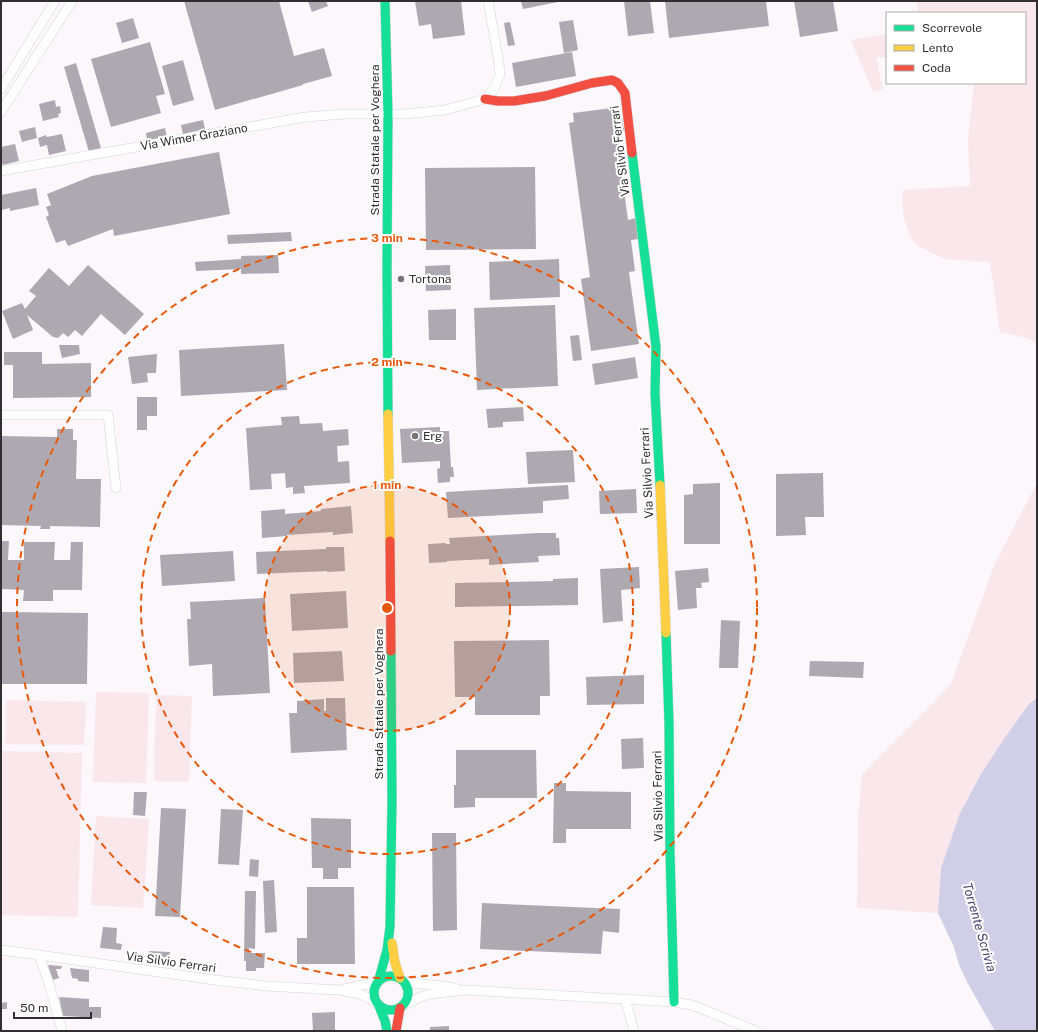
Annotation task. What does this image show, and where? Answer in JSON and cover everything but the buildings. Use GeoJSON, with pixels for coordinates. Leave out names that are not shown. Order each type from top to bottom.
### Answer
{"type":"FeatureCollection","features":[{"type":"Feature","properties":{"kind":"main road","name":"Strada Statale per Voghera"},"geometry":{"type":"LineString","coordinates":[[385,1],[388,114],[387,269],[390,456],[392,801],[390,927],[387,950],[373,991],[373,996],[385,1021],[387,1031]]}},
{"type":"Feature","properties":{"kind":"main road","name":"Via Silvio Ferrari"},"geometry":{"type":"LineString","coordinates":[[484,99],[514,101],[545,96],[592,82],[612,80],[618,83],[625,93],[656,347],[656,376],[654,393],[660,481],[669,723],[670,852],[674,1002]]}},
{"type":"Feature","properties":{"kind":"main road","name":"Strada Statale per Voghera"},"geometry":{"type":"LineString","coordinates":[[390,927],[395,963],[402,980],[407,987],[408,993],[407,999],[401,1007],[396,1031]]}},
{"type":"Feature","properties":{"kind":"main road"},"geometry":{"type":"LineString","coordinates":[[378,980],[388,975],[394,975],[402,980]]}},
{"type":"Feature","properties":{"kind":"main road"},"geometry":{"type":"LineString","coordinates":[[378,1005],[383,1009],[389,1010],[394,1010],[401,1007]]}},
{"type":"Feature","properties":{"kind":"street"},"geometry":{"type":"LineString","coordinates":[[1,88],[55,1]]}},
{"type":"Feature","properties":{"kind":"street"},"geometry":{"type":"LineString","coordinates":[[1,112],[72,1]]}},
{"type":"Feature","properties":{"kind":"street"},"geometry":{"type":"LineString","coordinates":[[484,99],[493,90],[500,75],[488,1]]}},
{"type":"Feature","properties":{"kind":"street","name":"Via Wimer Graziano"},"geometry":{"type":"LineString","coordinates":[[1,171],[305,117],[345,114],[404,114],[445,110],[484,99]]}},
{"type":"Feature","properties":{"kind":"street"},"geometry":{"type":"LineString","coordinates":[[1,415],[108,415],[116,488]]}},
{"type":"Feature","properties":{"kind":"street","name":"Via Silvio Ferrari"},"geometry":{"type":"LineString","coordinates":[[1,950],[39,954],[215,980],[266,986],[339,990],[362,995],[378,1005]]}},
{"type":"Feature","properties":{"kind":"street"},"geometry":{"type":"LineString","coordinates":[[39,954],[62,1031]]}},
{"type":"Feature","properties":{"kind":"street","name":"Via Silvio Ferrari"},"geometry":{"type":"LineString","coordinates":[[339,990],[378,980]]}},
{"type":"Feature","properties":{"kind":"street"},"geometry":{"type":"LineString","coordinates":[[402,980],[417,984],[447,986],[465,990],[674,1002],[692,1005],[756,1031]]}},
{"type":"Feature","properties":{"kind":"street"},"geometry":{"type":"LineString","coordinates":[[401,1007],[430,994],[465,990]]}},
{"type":"Feature","properties":{"kind":"street"},"geometry":{"type":"LineString","coordinates":[[625,999],[634,1031]]}},
{"type":"Feature","properties":{"kind":"shaded area"},"geometry":{"type":"Polygon","coordinates":[[[916,1],[1037,1],[1037,343],[1027,338],[1000,332],[990,262],[944,259],[920,247],[913,241],[909,234],[904,217],[902,201],[903,190],[970,186],[968,141],[974,84],[1026,84],[1026,12],[918,12],[916,1]]]}},
{"type":"Feature","properties":{"kind":"shaded area"},"geometry":{"type":"Polygon","coordinates":[[[886,34],[886,58],[876,57],[883,89],[873,92],[851,40],[886,34]]]}},
{"type":"Feature","properties":{"kind":"shaded area"},"geometry":{"type":"Polygon","coordinates":[[[1037,483],[1037,698],[1029,704],[1003,740],[981,774],[960,813],[941,868],[938,913],[857,908],[858,819],[862,775],[951,684],[995,563],[1037,483]]]}},
{"type":"Feature","properties":{"kind":"shaded area"},"geometry":{"type":"Polygon","coordinates":[[[96,692],[149,693],[146,783],[93,782],[96,692]]]}},
{"type":"Feature","properties":{"kind":"shaded area"},"geometry":{"type":"Polygon","coordinates":[[[156,695],[192,696],[189,782],[154,781],[156,695]]]}},
{"type":"Feature","properties":{"kind":"shaded area"},"geometry":{"type":"Polygon","coordinates":[[[6,700],[86,702],[84,745],[5,744],[6,700]]]}},
{"type":"Feature","properties":{"kind":"shaded area"},"geometry":{"type":"Polygon","coordinates":[[[1,751],[82,753],[78,917],[1,915],[1,751]]]}},
{"type":"Feature","properties":{"kind":"shaded area"},"geometry":{"type":"Polygon","coordinates":[[[96,816],[149,819],[143,908],[91,905],[96,816]]]}},
{"type":"Feature","properties":{"kind":"water","name":"Torrente Scrivia"},"geometry":{"type":"Polygon","coordinates":[[[1037,698],[1037,1031],[995,1031],[968,984],[959,965],[954,947],[938,913],[941,868],[960,813],[981,774],[1029,704],[1037,698]]]}},
{"type":"Feature","properties":{"kind":"traffic: fast"},"geometry":{"type":"LineString","coordinates":[[385,1],[388,114],[388,414]]}},
{"type":"Feature","properties":{"kind":"traffic: fast"},"geometry":{"type":"LineString","coordinates":[[632,153],[656,347],[655,393],[660,485]]}},
{"type":"Feature","properties":{"kind":"traffic: fast"},"geometry":{"type":"LineString","coordinates":[[666,633],[674,1002]]}},
{"type":"Feature","properties":{"kind":"traffic: fast"},"geometry":{"type":"LineString","coordinates":[[379,979],[387,950],[390,927],[392,801],[391,651]]}},
{"type":"Feature","properties":{"kind":"traffic: fast"},"geometry":{"type":"LineString","coordinates":[[394,976],[401,978],[406,983],[408,993],[406,1003],[401,1008],[388,1010],[381,1008],[376,1003],[374,990],[376,983],[381,978],[394,976]]}},
{"type":"Feature","properties":{"kind":"traffic: fast"},"geometry":{"type":"LineString","coordinates":[[379,1006],[387,1031]]}},
{"type":"Feature","properties":{"kind":"traffic: slow"},"geometry":{"type":"LineString","coordinates":[[388,414],[390,541]]}},
{"type":"Feature","properties":{"kind":"traffic: slow"},"geometry":{"type":"LineString","coordinates":[[660,485],[666,633]]}},
{"type":"Feature","properties":{"kind":"traffic: slow"},"geometry":{"type":"LineString","coordinates":[[392,943],[395,963],[400,978]]}},
{"type":"Feature","properties":{"kind":"traffic: jam"},"geometry":{"type":"LineString","coordinates":[[485,99],[514,101],[545,96],[592,83],[612,80],[618,83],[625,93],[632,153]]}},
{"type":"Feature","properties":{"kind":"traffic: jam"},"geometry":{"type":"LineString","coordinates":[[390,541],[391,651]]}},
{"type":"Feature","properties":{"kind":"traffic: jam"},"geometry":{"type":"LineString","coordinates":[[396,1031],[400,1008]]}},
{"type":"Feature","properties":{"kind":"place","name":"Tortona"},"geometry":{"type":"Point","coordinates":[401,279]}},
{"type":"Feature","properties":{"kind":"place","name":"Erg"},"geometry":{"type":"Point","coordinates":[415,436]}}]}
